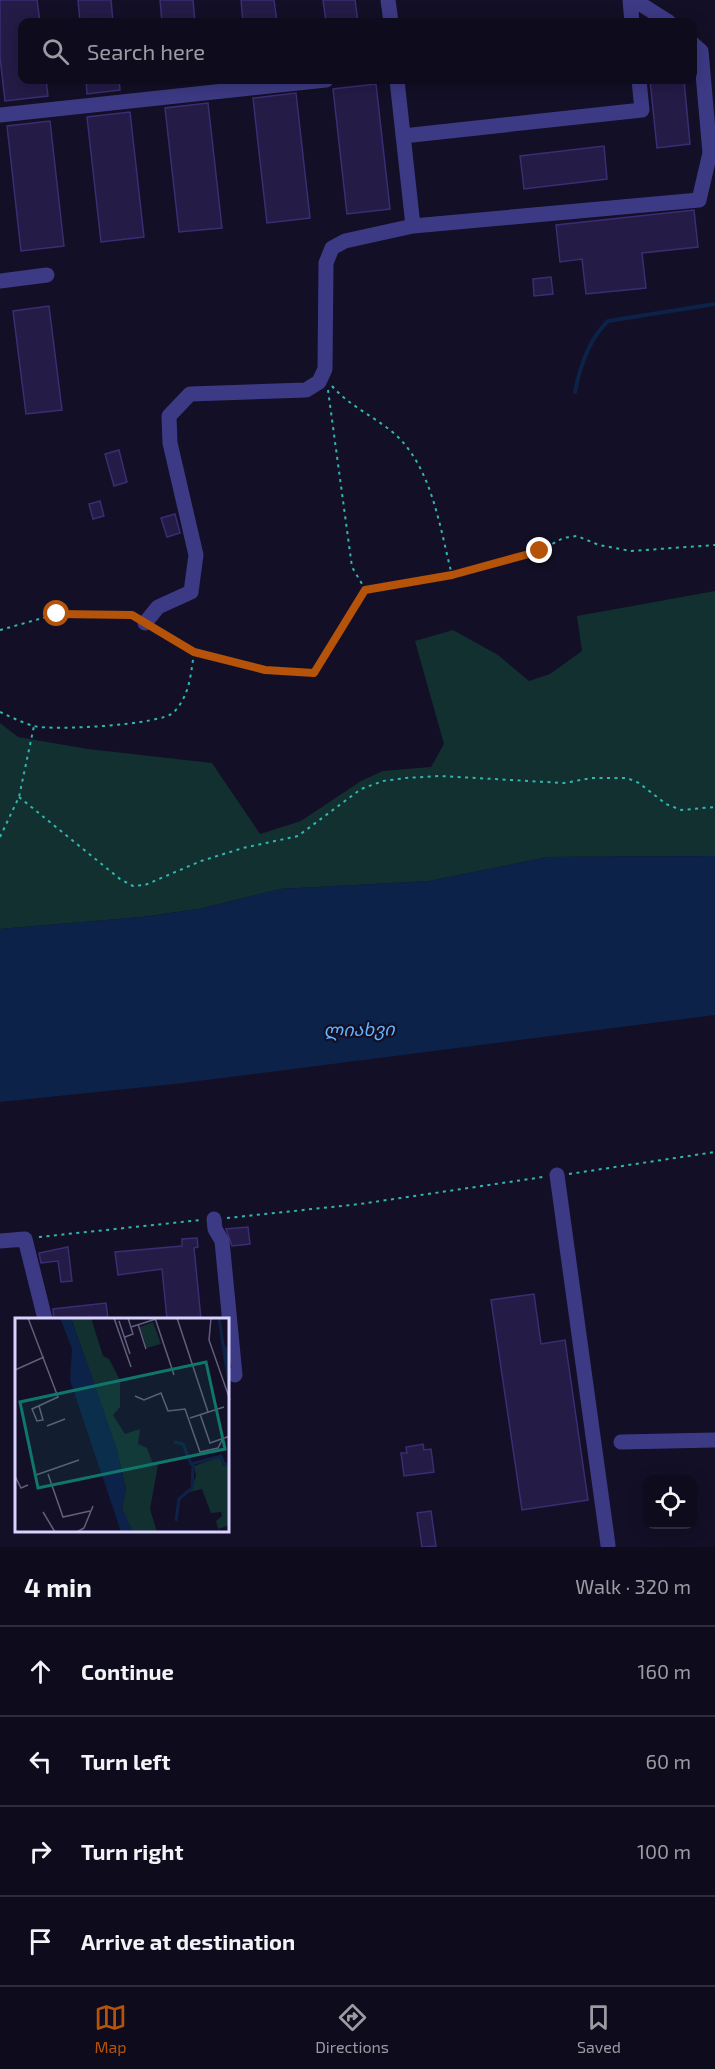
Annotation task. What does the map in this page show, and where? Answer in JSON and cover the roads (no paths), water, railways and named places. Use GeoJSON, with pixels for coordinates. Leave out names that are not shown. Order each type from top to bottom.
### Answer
{"type":"FeatureCollection","features":[{"type":"Feature","properties":{"kind":"street"},"geometry":{"type":"LineString","coordinates":[[388,0],[390,18]]}},
{"type":"Feature","properties":{"kind":"street"},"geometry":{"type":"LineString","coordinates":[[632,0],[632,18]]}},
{"type":"Feature","properties":{"kind":"street"},"geometry":{"type":"LineString","coordinates":[[632,0],[662,18]]}},
{"type":"Feature","properties":{"kind":"street"},"geometry":{"type":"LineString","coordinates":[[145,623],[158,607],[191,592],[196,555],[170,443],[169,416],[190,394],[306,390],[318,382],[325,369],[326,263],[332,248],[345,241],[413,226],[699,200],[710,153],[701,51],[697,47]]}},
{"type":"Feature","properties":{"kind":"street"},"geometry":{"type":"LineString","coordinates":[[0,115],[289,84]]}},
{"type":"Feature","properties":{"kind":"street"},"geometry":{"type":"LineString","coordinates":[[397,84],[413,226]]}},
{"type":"Feature","properties":{"kind":"street"},"geometry":{"type":"LineString","coordinates":[[403,136],[642,110],[639,84]]}},
{"type":"Feature","properties":{"kind":"street"},"geometry":{"type":"LineString","coordinates":[[0,280],[47,275]]}},
{"type":"Feature","properties":{"kind":"street"},"geometry":{"type":"LineString","coordinates":[[557,1175],[608,1545]]}},
{"type":"Feature","properties":{"kind":"street"},"geometry":{"type":"LineString","coordinates":[[214,1219],[215,1229],[222,1241],[229,1318]]}},
{"type":"Feature","properties":{"kind":"street"},"geometry":{"type":"LineString","coordinates":[[0,1241],[25,1239],[45,1318]]}},
{"type":"Feature","properties":{"kind":"street"},"geometry":{"type":"LineString","coordinates":[[230,1323],[235,1375]]}},
{"type":"Feature","properties":{"kind":"street"},"geometry":{"type":"LineString","coordinates":[[621,1442],[715,1440]]}},
{"type":"Feature","properties":{"kind":"water","name":"ლიახვი"},"geometry":{"type":"Polygon","coordinates":[[[715,856],[715,1015],[175,1084],[0,1102],[0,929],[142,917],[199,909],[280,889],[429,881],[548,857],[715,856]]]}},
{"type":"Feature","properties":{"kind":"waterway"},"geometry":{"type":"LineString","coordinates":[[575,392],[586,354],[601,328],[608,321],[715,304]]}}]}
